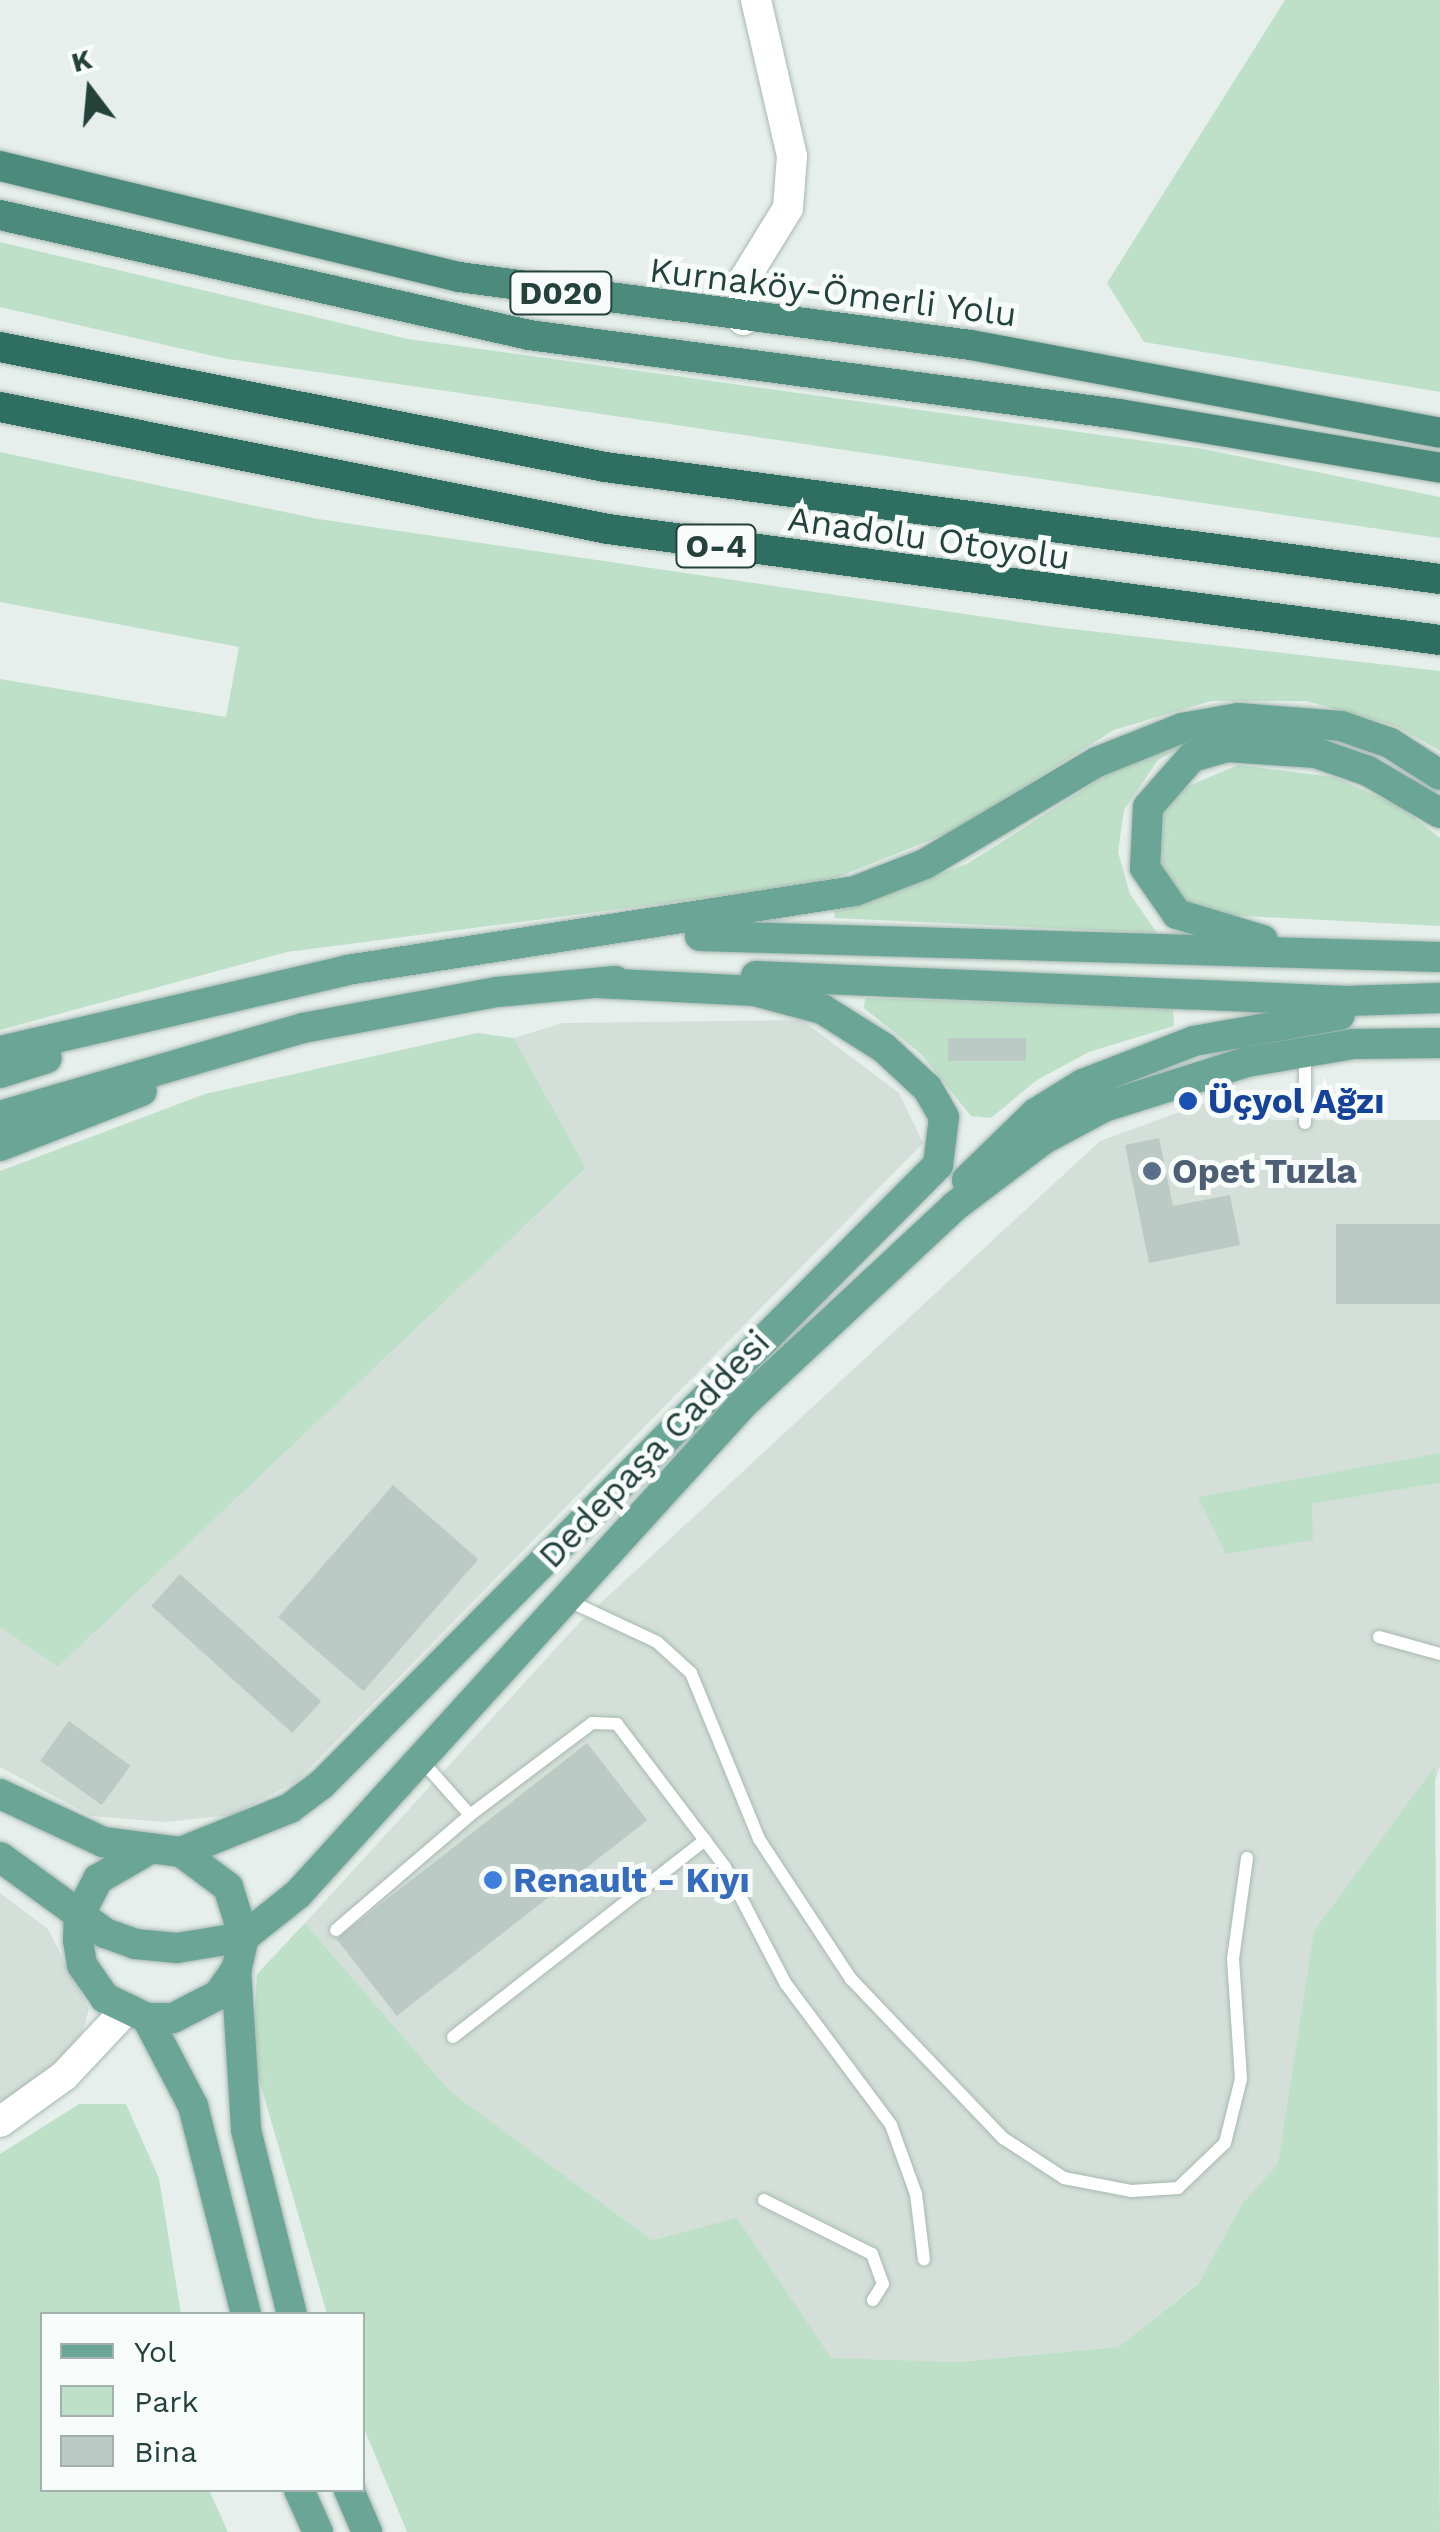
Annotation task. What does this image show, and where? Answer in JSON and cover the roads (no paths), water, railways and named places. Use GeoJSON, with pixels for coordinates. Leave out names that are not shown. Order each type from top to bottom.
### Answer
{"type":"FeatureCollection","features":[{"type":"Feature","properties":{"kind":"highway","name":"Kurnaköy-Ömerli Yolu"},"geometry":{"type":"LineString","coordinates":[[0,166],[459,277],[1131,372]]}},
{"type":"Feature","properties":{"kind":"highway","name":"D020"},"geometry":{"type":"LineString","coordinates":[[0,215],[529,335],[1119,414],[1440,468]]}},
{"type":"Feature","properties":{"kind":"highway","name":"Anadolu Otoyolu"},"geometry":{"type":"LineString","coordinates":[[0,347],[604,467],[1440,580]]}},
{"type":"Feature","properties":{"kind":"highway","name":"D020"},"geometry":{"type":"LineString","coordinates":[[1131,372],[1440,433]]}},
{"type":"Feature","properties":{"kind":"highway"},"geometry":{"type":"LineString","coordinates":[[1131,372],[1440,412]]}},
{"type":"Feature","properties":{"kind":"highway","name":"Anadolu Otoyolu"},"geometry":{"type":"LineString","coordinates":[[0,407],[608,529],[1440,640]]}},
{"type":"Feature","properties":{"kind":"highway"},"geometry":{"type":"LineString","coordinates":[[1119,414],[1440,489]]}},
{"type":"Feature","properties":{"kind":"main road"},"geometry":{"type":"LineString","coordinates":[[0,1051],[270,987],[423,958],[854,891],[925,864],[1136,744],[1238,718],[1341,726],[1440,775]]}},
{"type":"Feature","properties":{"kind":"main road"},"geometry":{"type":"LineString","coordinates":[[1440,813],[1316,753],[1226,747],[1192,757],[1166,779],[1142,835],[1156,891],[1177,914],[1209,928],[1440,957]]}},
{"type":"Feature","properties":{"kind":"main road"},"geometry":{"type":"LineString","coordinates":[[423,958],[761,936],[1440,957]]}},
{"type":"Feature","properties":{"kind":"main road"},"geometry":{"type":"LineString","coordinates":[[0,1116],[217,1049],[398,1009],[597,982],[838,976],[1346,1001],[1440,1001]]}},
{"type":"Feature","properties":{"kind":"main road","name":"Dedepaşa Caddesi"},"geometry":{"type":"LineString","coordinates":[[181,1852],[274,1816],[322,1784],[938,1164],[944,1117],[927,1088],[884,1048],[822,1009],[755,992],[597,982]]}},
{"type":"Feature","properties":{"kind":"main road"},"geometry":{"type":"LineString","coordinates":[[0,1073],[270,987]]}},
{"type":"Feature","properties":{"kind":"main road"},"geometry":{"type":"LineString","coordinates":[[862,1292],[994,1150],[1082,1084],[1194,1040],[1440,1001]]}},
{"type":"Feature","properties":{"kind":"main road"},"geometry":{"type":"LineString","coordinates":[[0,1146],[232,1058],[398,1009]]}},
{"type":"Feature","properties":{"kind":"main road","name":"Dedepaşa Caddesi"},"geometry":{"type":"LineString","coordinates":[[0,1857],[78,1916],[135,1944],[177,1948],[244,1936],[298,1894],[417,1756],[744,1403],[955,1206],[1044,1139],[1184,1078],[1306,1052],[1440,1043]]}},
{"type":"Feature","properties":{"kind":"main road"},"geometry":{"type":"LineString","coordinates":[[0,1794],[66,1829],[148,1850],[181,1852],[228,1887],[244,1936],[236,1968],[233,2011],[246,2130],[292,2312]]}},
{"type":"Feature","properties":{"kind":"main road"},"geometry":{"type":"LineString","coordinates":[[148,1850],[98,1879],[78,1916],[90,1981],[136,2014],[192,2106],[245,2312]]}},
{"type":"Feature","properties":{"kind":"main road"},"geometry":{"type":"LineString","coordinates":[[136,2014],[197,2010],[236,1968]]}},
{"type":"Feature","properties":{"kind":"main road"},"geometry":{"type":"LineString","coordinates":[[301,2492],[318,2532]]}},
{"type":"Feature","properties":{"kind":"main road"},"geometry":{"type":"LineString","coordinates":[[350,2492],[366,2532]]}},
{"type":"Feature","properties":{"kind":"street"},"geometry":{"type":"LineString","coordinates":[[742,320],[745,278],[788,208],[792,156],[756,0]]}},
{"type":"Feature","properties":{"kind":"street"},"geometry":{"type":"LineString","coordinates":[[0,2122],[64,2076],[136,2014]]}},
{"type":"Feature","properties":{"kind":"lane"},"geometry":{"type":"LineString","coordinates":[[1305,1123],[1306,1052]]}},
{"type":"Feature","properties":{"kind":"lane"},"geometry":{"type":"LineString","coordinates":[[563,1598],[657,1642],[691,1673],[759,1840],[858,1988],[1004,2138],[1064,2178],[1131,2190],[1178,2188],[1226,2144],[1241,2079],[1233,1959],[1247,1858]]}},
{"type":"Feature","properties":{"kind":"lane"},"geometry":{"type":"LineString","coordinates":[[1379,1636],[1440,1654]]}},
{"type":"Feature","properties":{"kind":"lane"},"geometry":{"type":"LineString","coordinates":[[336,1930],[470,1815],[592,1723],[608,1722],[705,1840],[802,2008],[890,2124],[916,2194],[924,2260]]}},
{"type":"Feature","properties":{"kind":"lane"},"geometry":{"type":"LineString","coordinates":[[417,1756],[470,1815]]}},
{"type":"Feature","properties":{"kind":"lane"},"geometry":{"type":"LineString","coordinates":[[453,2037],[705,1840]]}},
{"type":"Feature","properties":{"kind":"lane"},"geometry":{"type":"LineString","coordinates":[[764,2200],[872,2254],[884,2284],[874,2300]]}},
{"type":"Feature","properties":{"kind":"place","name":"Üçyol Ağzı"},"geometry":{"type":"Point","coordinates":[1188,1101]}},
{"type":"Feature","properties":{"kind":"place","name":"Opet Tuzla"},"geometry":{"type":"Point","coordinates":[1152,1171]}},
{"type":"Feature","properties":{"kind":"place","name":"Renault - Kıyı"},"geometry":{"type":"Point","coordinates":[493,1880]}}]}
